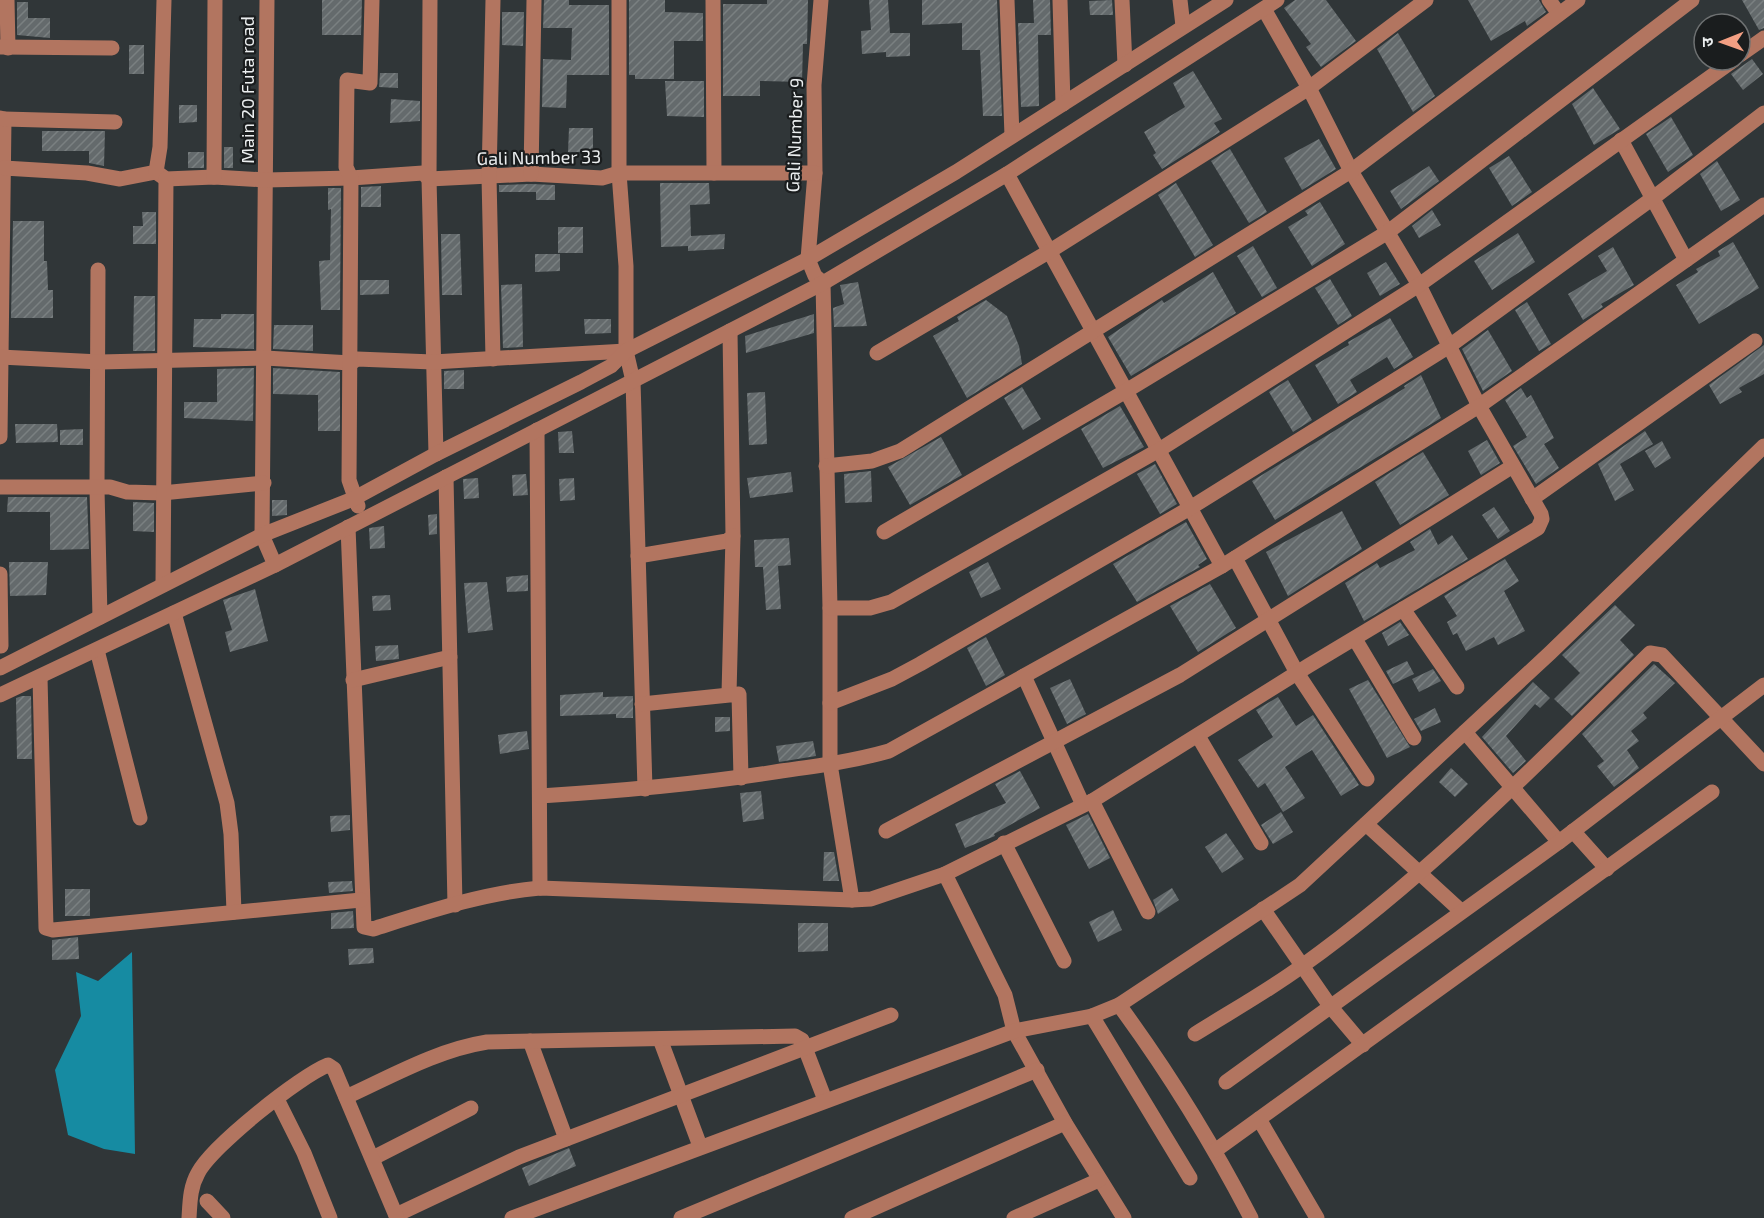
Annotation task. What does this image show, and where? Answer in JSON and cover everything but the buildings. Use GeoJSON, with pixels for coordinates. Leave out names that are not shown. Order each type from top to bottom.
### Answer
{"type":"FeatureCollection","features":[{"type":"Feature","properties":{"kind":"street"},"geometry":{"type":"LineString","coordinates":[[7,0],[4,48],[112,48]]}},
{"type":"Feature","properties":{"kind":"street"},"geometry":{"type":"LineString","coordinates":[[163,585],[164,362],[160,147],[164,0]]}},
{"type":"Feature","properties":{"kind":"street"},"geometry":{"type":"LineString","coordinates":[[214,177],[215,0]]}},
{"type":"Feature","properties":{"kind":"street","name":"Main 20 Futa road"},"geometry":{"type":"LineString","coordinates":[[267,0],[264,483],[268,551]]}},
{"type":"Feature","properties":{"kind":"street"},"geometry":{"type":"LineString","coordinates":[[358,508],[349,480],[351,178],[346,167],[347,80],[370,83],[372,0]]}},
{"type":"Feature","properties":{"kind":"street"},"geometry":{"type":"LineString","coordinates":[[430,0],[429,179],[436,454]]}},
{"type":"Feature","properties":{"kind":"street"},"geometry":{"type":"LineString","coordinates":[[493,0],[489,177],[493,359]]}},
{"type":"Feature","properties":{"kind":"street"},"geometry":{"type":"LineString","coordinates":[[531,174],[534,0]]}},
{"type":"Feature","properties":{"kind":"street"},"geometry":{"type":"LineString","coordinates":[[619,0],[619,173],[626,266],[626,351],[633,381],[645,789]]}},
{"type":"Feature","properties":{"kind":"street"},"geometry":{"type":"LineString","coordinates":[[713,0],[714,173]]}},
{"type":"Feature","properties":{"kind":"street","name":"Gali Number 9"},"geometry":{"type":"LineString","coordinates":[[821,0],[814,85],[815,272],[826,466],[830,608],[830,764],[852,900]]}},
{"type":"Feature","properties":{"kind":"street"},"geometry":{"type":"LineString","coordinates":[[1007,0],[1012,136]]}},
{"type":"Feature","properties":{"kind":"street"},"geometry":{"type":"LineString","coordinates":[[1060,0],[1063,104]]}},
{"type":"Feature","properties":{"kind":"street"},"geometry":{"type":"LineString","coordinates":[[1122,0],[1125,64]]}},
{"type":"Feature","properties":{"kind":"street"},"geometry":{"type":"LineString","coordinates":[[1180,0],[1183,27]]}},
{"type":"Feature","properties":{"kind":"street"},"geometry":{"type":"LineString","coordinates":[[1,357],[100,362],[265,358],[351,363],[357,359],[433,362],[626,351],[815,272],[1007,174],[1270,5],[1351,171],[1419,285],[1479,406],[1532,499],[1542,519],[1538,528],[1087,803],[945,874],[871,898],[852,900],[540,888],[518,890],[367,929],[362,922],[348,527],[358,508],[436,454],[499,435],[633,381],[730,331],[815,272],[1012,136],[1226,0]]}},
{"type":"Feature","properties":{"kind":"street"},"geometry":{"type":"LineString","coordinates":[[877,354],[1050,251],[1309,88],[1426,0]]}},
{"type":"Feature","properties":{"kind":"street"},"geometry":{"type":"LineString","coordinates":[[1550,0],[1559,14]]}},
{"type":"Feature","properties":{"kind":"street"},"geometry":{"type":"LineString","coordinates":[[826,466],[872,461],[900,451],[1095,332],[1351,171],[1578,0]]}},
{"type":"Feature","properties":{"kind":"street"},"geometry":{"type":"LineString","coordinates":[[884,532],[1126,391],[1388,232],[1692,0]]}},
{"type":"Feature","properties":{"kind":"street"},"geometry":{"type":"LineString","coordinates":[[830,608],[870,608],[891,602],[1159,450],[1419,285],[1717,72]]}},
{"type":"Feature","properties":{"kind":"street"},"geometry":{"type":"LineString","coordinates":[[830,703],[892,679],[920,664],[1190,507],[1448,347],[1653,198],[1764,113]]}},
{"type":"Feature","properties":{"kind":"street"},"geometry":{"type":"LineString","coordinates":[[0,437],[4,168],[2,119],[115,122]]}},
{"type":"Feature","properties":{"kind":"street"},"geometry":{"type":"LineString","coordinates":[[1621,141],[1686,260]]}},
{"type":"Feature","properties":{"kind":"street","name":"Gali Number 33"},"geometry":{"type":"LineString","coordinates":[[4,168],[87,173],[120,179],[161,175],[266,180],[423,173],[429,179],[531,174],[602,178],[619,173],[814,174]]}},
{"type":"Feature","properties":{"kind":"street"},"geometry":{"type":"LineString","coordinates":[[1007,174],[1190,507],[1268,621],[1297,673],[1367,779]]}},
{"type":"Feature","properties":{"kind":"street"},"geometry":{"type":"LineString","coordinates":[[540,796],[645,789],[741,777],[830,764],[889,751],[1228,562],[1479,406],[1764,205]]}},
{"type":"Feature","properties":{"kind":"street"},"geometry":{"type":"LineString","coordinates":[[98,270],[100,362],[97,489],[100,617]]}},
{"type":"Feature","properties":{"kind":"street"},"geometry":{"type":"LineString","coordinates":[[729,694],[732,536],[730,331]]}},
{"type":"Feature","properties":{"kind":"street"},"geometry":{"type":"LineString","coordinates":[[1532,499],[1755,341]]}},
{"type":"Feature","properties":{"kind":"street"},"geometry":{"type":"LineString","coordinates":[[3,680],[40,677],[174,613],[268,551],[358,508],[446,477],[499,435],[538,418],[610,366],[626,351]]}},
{"type":"Feature","properties":{"kind":"street"},"geometry":{"type":"LineString","coordinates":[[538,418],[540,888]]}},
{"type":"Feature","properties":{"kind":"street"},"geometry":{"type":"LineString","coordinates":[[512,1218],[825,1100],[1013,1026],[1092,1016],[1119,1005],[1300,885],[1465,732],[1764,446]]}},
{"type":"Feature","properties":{"kind":"street"},"geometry":{"type":"LineString","coordinates":[[886,831],[1180,675],[1513,466]]}},
{"type":"Feature","properties":{"kind":"street"},"geometry":{"type":"LineString","coordinates":[[446,477],[455,905]]}},
{"type":"Feature","properties":{"kind":"street"},"geometry":{"type":"LineString","coordinates":[[0,488],[97,489],[110,487],[127,492],[162,493],[264,483]]}},
{"type":"Feature","properties":{"kind":"street"},"geometry":{"type":"LineString","coordinates":[[3,680],[100,617],[163,585],[348,527]]}},
{"type":"Feature","properties":{"kind":"street"},"geometry":{"type":"LineString","coordinates":[[638,556],[727,541],[732,536]]}},
{"type":"Feature","properties":{"kind":"street"},"geometry":{"type":"LineString","coordinates":[[0,574],[0,646],[3,680]]}},
{"type":"Feature","properties":{"kind":"street"},"geometry":{"type":"LineString","coordinates":[[1403,609],[1457,687]]}},
{"type":"Feature","properties":{"kind":"street"},"geometry":{"type":"LineString","coordinates":[[174,613],[226,803],[231,834],[234,912]]}},
{"type":"Feature","properties":{"kind":"street"},"geometry":{"type":"LineString","coordinates":[[1355,639],[1414,738]]}},
{"type":"Feature","properties":{"kind":"street"},"geometry":{"type":"LineString","coordinates":[[97,650],[140,818]]}},
{"type":"Feature","properties":{"kind":"street"},"geometry":{"type":"LineString","coordinates":[[1194,1035],[1302,966],[1419,872],[1512,788],[1653,652],[1662,655],[1723,717],[1764,764]]}},
{"type":"Feature","properties":{"kind":"street"},"geometry":{"type":"LineString","coordinates":[[353,680],[450,657]]}},
{"type":"Feature","properties":{"kind":"street"},"geometry":{"type":"LineString","coordinates":[[1024,676],[1087,803],[1149,912]]}},
{"type":"Feature","properties":{"kind":"street"},"geometry":{"type":"LineString","coordinates":[[40,677],[46,928],[53,930],[361,900]]}},
{"type":"Feature","properties":{"kind":"street"},"geometry":{"type":"LineString","coordinates":[[1226,1082],[1573,831],[1764,685]]}},
{"type":"Feature","properties":{"kind":"street"},"geometry":{"type":"LineString","coordinates":[[642,704],[739,694],[741,777]]}},
{"type":"Feature","properties":{"kind":"street"},"geometry":{"type":"LineString","coordinates":[[1465,732],[1558,842]]}},
{"type":"Feature","properties":{"kind":"street"},"geometry":{"type":"LineString","coordinates":[[1198,736],[1261,843]]}},
{"type":"Feature","properties":{"kind":"street"},"geometry":{"type":"LineString","coordinates":[[1216,1150],[1712,792]]}},
{"type":"Feature","properties":{"kind":"street"},"geometry":{"type":"LineString","coordinates":[[1366,824],[1461,911]]}},
{"type":"Feature","properties":{"kind":"street"},"geometry":{"type":"LineString","coordinates":[[1573,831],[1607,869]]}},
{"type":"Feature","properties":{"kind":"street"},"geometry":{"type":"LineString","coordinates":[[1004,843],[1064,961]]}},
{"type":"Feature","properties":{"kind":"street"},"geometry":{"type":"LineString","coordinates":[[945,874],[1005,995],[1013,1026],[1065,1123],[1124,1218]]}},
{"type":"Feature","properties":{"kind":"street"},"geometry":{"type":"LineString","coordinates":[[1263,909],[1330,1006],[1363,1045]]}},
{"type":"Feature","properties":{"kind":"street"},"geometry":{"type":"LineString","coordinates":[[1119,1005],[1156,1055],[1216,1150],[1251,1218]]}},
{"type":"Feature","properties":{"kind":"street"},"geometry":{"type":"LineString","coordinates":[[189,1218],[191,1189],[198,1173],[212,1153],[277,1100],[328,1065],[334,1069],[397,1216],[470,1178],[891,1015]]}},
{"type":"Feature","properties":{"kind":"street"},"geometry":{"type":"LineString","coordinates":[[1092,1016],[1190,1178]]}},
{"type":"Feature","properties":{"kind":"street"},"geometry":{"type":"LineString","coordinates":[[346,1097],[460,1047],[487,1042],[795,1036],[802,1040],[825,1100]]}},
{"type":"Feature","properties":{"kind":"street"},"geometry":{"type":"LineString","coordinates":[[660,1039],[700,1146]]}},
{"type":"Feature","properties":{"kind":"street"},"geometry":{"type":"LineString","coordinates":[[530,1041],[566,1139]]}},
{"type":"Feature","properties":{"kind":"street"},"geometry":{"type":"LineString","coordinates":[[681,1218],[1038,1070]]}},
{"type":"Feature","properties":{"kind":"street"},"geometry":{"type":"LineString","coordinates":[[277,1100],[304,1153],[330,1218]]}},
{"type":"Feature","properties":{"kind":"street"},"geometry":{"type":"LineString","coordinates":[[373,1158],[471,1108]]}},
{"type":"Feature","properties":{"kind":"street"},"geometry":{"type":"LineString","coordinates":[[1259,1119],[1317,1218]]}},
{"type":"Feature","properties":{"kind":"street"},"geometry":{"type":"LineString","coordinates":[[852,1218],[1065,1123]]}},
{"type":"Feature","properties":{"kind":"street"},"geometry":{"type":"LineString","coordinates":[[1014,1218],[1099,1180]]}},
{"type":"Feature","properties":{"kind":"street"},"geometry":{"type":"LineString","coordinates":[[207,1201],[223,1218]]}},
{"type":"Feature","properties":{"kind":"water"},"geometry":{"type":"Polygon","coordinates":[[[132,952],[135,1154],[104,1149],[68,1135],[55,1070],[81,1016],[76,972],[98,981],[132,952]]]}}]}
